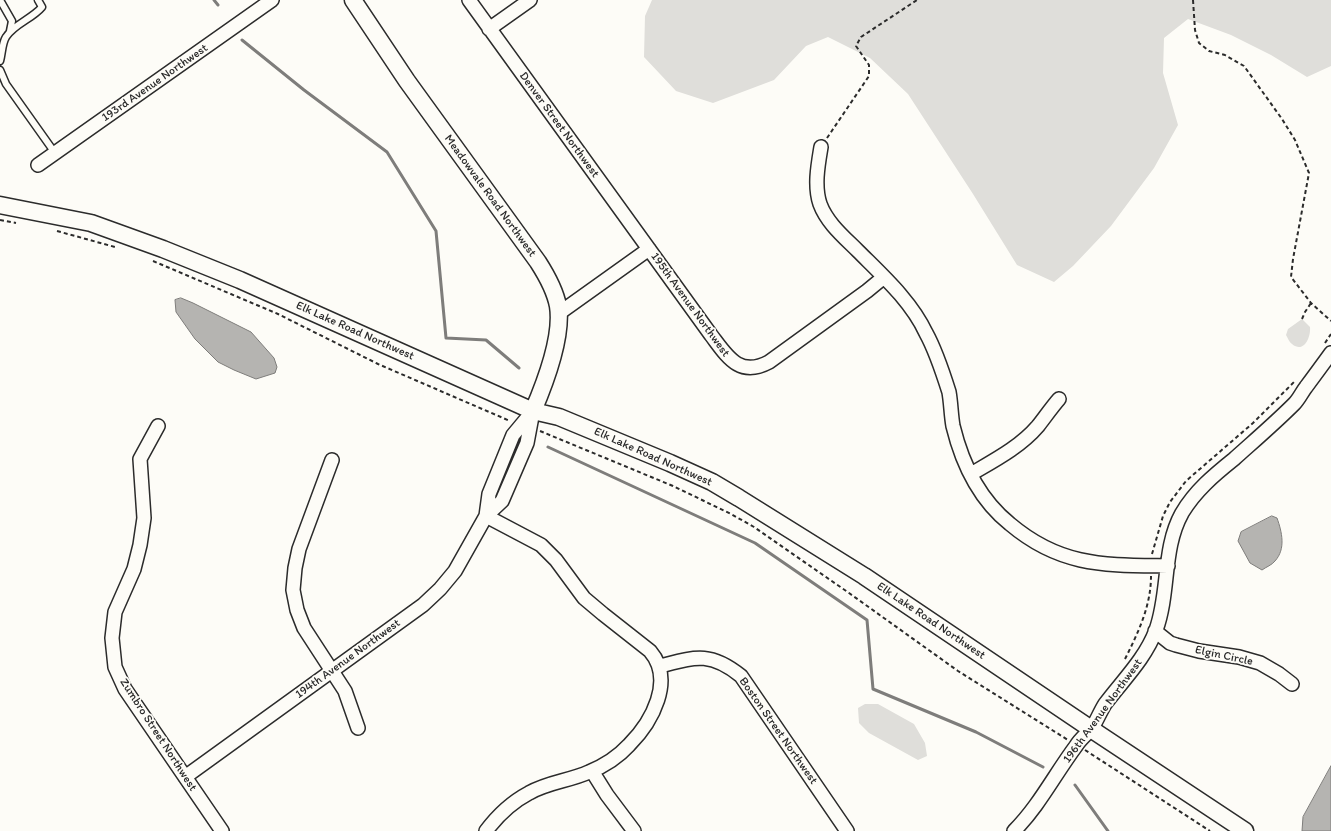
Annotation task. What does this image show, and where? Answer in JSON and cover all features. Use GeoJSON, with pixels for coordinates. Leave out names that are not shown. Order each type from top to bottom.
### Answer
{"type":"FeatureCollection","features":[{"type":"Feature","properties":{"kind":"street","name":"193rd Avenue Northwest"},"geometry":{"type":"LineString","coordinates":[[38,165],[272,0]]}},
{"type":"Feature","properties":{"kind":"street","name":"Meadowvale Road Northwest"},"geometry":{"type":"LineString","coordinates":[[353,0],[407,81],[551,283],[558,306],[553,354],[545,382],[533,411]]}},
{"type":"Feature","properties":{"kind":"street","name":"Denver Street Northwest"},"geometry":{"type":"LineString","coordinates":[[469,0],[650,249]]}},
{"type":"Feature","properties":{"kind":"street"},"geometry":{"type":"LineString","coordinates":[[489,29],[530,0]]}},
{"type":"Feature","properties":{"kind":"street"},"geometry":{"type":"LineString","coordinates":[[820,147],[817,182],[820,204],[825,214],[842,235],[884,277],[911,308],[927,334],[949,393],[953,425],[961,452],[980,490],[998,513],[1021,533],[1047,549],[1075,559],[1119,565],[1168,566]]}},
{"type":"Feature","properties":{"kind":"street","name":"Elk Lake Road Northwest"},"geometry":{"type":"LineString","coordinates":[[0,205],[91,223],[163,249],[240,280],[533,411],[559,417],[670,462],[712,482],[864,576],[1245,831]]}},
{"type":"Feature","properties":{"kind":"street","name":"195th Avenue Northwest"},"geometry":{"type":"LineString","coordinates":[[558,314],[650,249],[726,356],[732,361],[746,368],[760,366],[780,355],[868,291],[884,277]]}},
{"type":"Feature","properties":{"kind":"street","name":"196th Avenue Northwest"},"geometry":{"type":"LineString","coordinates":[[1014,831],[1024,821],[1076,745],[1091,729],[1105,705],[1141,660],[1156,631],[1164,600],[1170,549],[1175,528],[1190,501],[1200,488],[1295,403],[1331,352]]}},
{"type":"Feature","properties":{"kind":"street"},"geometry":{"type":"LineString","coordinates":[[971,474],[1022,441],[1038,426],[1058,398]]}},
{"type":"Feature","properties":{"kind":"street","name":"194th Avenue Northwest"},"geometry":{"type":"LineString","coordinates":[[185,777],[423,605],[440,589],[456,570],[486,516],[489,494],[513,436],[525,426],[533,411]]}},
{"type":"Feature","properties":{"kind":"street","name":"Zumbro Street Northwest"},"geometry":{"type":"LineString","coordinates":[[158,426],[140,459],[144,518],[140,546],[134,569],[115,612],[112,638],[115,667],[125,689],[222,831]]}},
{"type":"Feature","properties":{"kind":"street"},"geometry":{"type":"LineString","coordinates":[[332,460],[299,549],[295,568],[293,590],[297,610],[304,628],[345,690],[358,728]]}},
{"type":"Feature","properties":{"kind":"street"},"geometry":{"type":"LineString","coordinates":[[486,516],[541,546],[556,560],[584,598],[650,651],[657,658],[660,666],[661,688],[658,700],[644,727],[629,746],[620,754],[592,771],[540,787],[529,793],[508,807],[486,831]]}},
{"type":"Feature","properties":{"kind":"street","name":"Elgin Circle"},"geometry":{"type":"LineString","coordinates":[[1156,631],[1170,643],[1176,645],[1199,651],[1239,657],[1260,663],[1279,674],[1292,684]]}},
{"type":"Feature","properties":{"kind":"street","name":"Boston Street Northwest"},"geometry":{"type":"LineString","coordinates":[[660,666],[691,658],[702,658],[715,661],[741,676],[847,831]]}},
{"type":"Feature","properties":{"kind":"street"},"geometry":{"type":"LineString","coordinates":[[592,771],[607,796],[634,831]]}},
{"type":"Feature","properties":{"kind":"lane"},"geometry":{"type":"LineString","coordinates":[[0,0],[12,20],[10,31]]}},
{"type":"Feature","properties":{"kind":"lane"},"geometry":{"type":"LineString","coordinates":[[0,61],[5,38],[10,31],[36,14],[42,7],[38,0]]}},
{"type":"Feature","properties":{"kind":"lane"},"geometry":{"type":"LineString","coordinates":[[0,70],[6,84],[55,153]]}},
{"type":"Feature","properties":{"kind":"path"},"geometry":{"type":"LineString","coordinates":[[820,147],[833,131],[869,76],[869,66],[856,46],[861,37],[917,0]]}},
{"type":"Feature","properties":{"kind":"path"},"geometry":{"type":"LineString","coordinates":[[1193,0],[1195,30],[1200,43],[1209,51],[1225,55],[1244,66],[1282,119],[1306,164],[1309,173],[1291,276],[1311,303],[1331,321]]}},
{"type":"Feature","properties":{"kind":"path"},"geometry":{"type":"LineString","coordinates":[[0,220],[23,224]]}},
{"type":"Feature","properties":{"kind":"path"},"geometry":{"type":"LineString","coordinates":[[52,230],[118,248]]}},
{"type":"Feature","properties":{"kind":"path"},"geometry":{"type":"LineString","coordinates":[[150,259],[278,314],[378,364],[673,486],[731,514],[754,527],[958,671],[1210,831]]}},
{"type":"Feature","properties":{"kind":"path"},"geometry":{"type":"LineString","coordinates":[[1302,319],[1311,303]]}},
{"type":"Feature","properties":{"kind":"shaded area"},"geometry":{"type":"Polygon","coordinates":[[[652,0],[1331,0],[1331,66],[1307,77],[1271,55],[1231,35],[1188,19],[1164,38],[1163,73],[1178,125],[1154,168],[1111,226],[1073,266],[1054,282],[1017,265],[908,94],[870,58],[828,37],[806,46],[774,80],[713,103],[676,91],[644,57],[645,16],[652,0]]]}},
{"type":"Feature","properties":{"kind":"shaded area"},"geometry":{"type":"Polygon","coordinates":[[[181,298],[251,332],[274,358],[277,367],[275,373],[256,379],[218,362],[195,339],[176,312],[175,300],[181,298]]]}},
{"type":"Feature","properties":{"kind":"shaded area"},"geometry":{"type":"Polygon","coordinates":[[[1302,319],[1310,327],[1310,331],[1306,343],[1303,346],[1296,347],[1290,342],[1286,335],[1288,329],[1302,319]]]}},
{"type":"Feature","properties":{"kind":"shaded area"},"geometry":{"type":"Polygon","coordinates":[[[1272,516],[1277,518],[1279,523],[1282,546],[1281,551],[1275,561],[1262,570],[1250,563],[1238,541],[1241,532],[1272,516]]]}},
{"type":"Feature","properties":{"kind":"shaded area"},"geometry":{"type":"Polygon","coordinates":[[[865,704],[878,704],[914,724],[925,743],[927,756],[918,760],[869,733],[859,723],[858,708],[865,704]]]}},
{"type":"Feature","properties":{"kind":"shaded area"},"geometry":{"type":"Polygon","coordinates":[[[1331,766],[1331,831],[1302,831],[1303,817],[1331,766]]]}},
{"type":"Feature","properties":{"kind":"waterway"},"geometry":{"type":"LineString","coordinates":[[214,0],[218,5]]}},
{"type":"Feature","properties":{"kind":"waterway"},"geometry":{"type":"LineString","coordinates":[[242,40],[304,90],[387,152],[436,231],[446,338],[486,340],[519,368]]}},
{"type":"Feature","properties":{"kind":"waterway"},"geometry":{"type":"LineString","coordinates":[[548,447],[755,543],[867,620],[873,689],[976,732],[1043,767]]}},
{"type":"Feature","properties":{"kind":"waterway"},"geometry":{"type":"LineString","coordinates":[[1075,785],[1108,831]]}}]}
